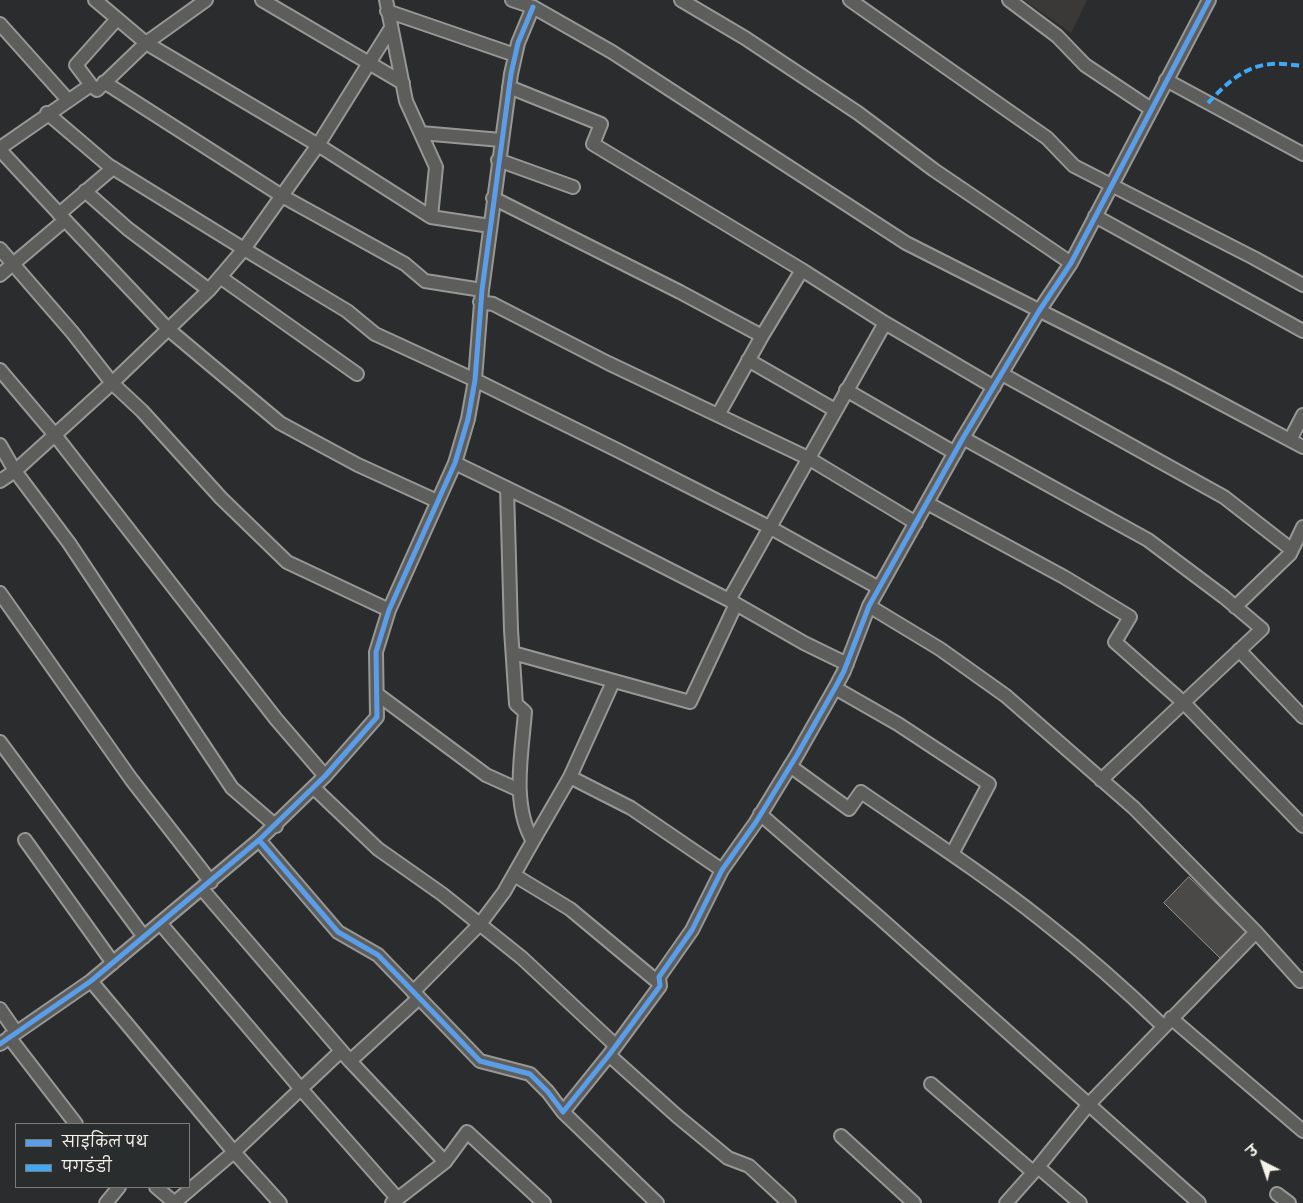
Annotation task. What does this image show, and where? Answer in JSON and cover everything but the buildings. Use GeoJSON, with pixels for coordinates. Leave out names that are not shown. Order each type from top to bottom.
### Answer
{"type":"FeatureCollection","features":[{"type":"Feature","properties":{"kind":"street"},"geometry":{"type":"LineString","coordinates":[[95,0],[146,43],[318,145],[431,217],[490,226]]}},
{"type":"Feature","properties":{"kind":"street"},"geometry":{"type":"LineString","coordinates":[[117,19],[76,64],[90,85],[97,90],[146,43],[206,0]]}},
{"type":"Feature","properties":{"kind":"street"},"geometry":{"type":"LineString","coordinates":[[262,0],[403,83]]}},
{"type":"Feature","properties":{"kind":"street"},"geometry":{"type":"LineString","coordinates":[[681,0],[745,38],[858,113],[934,170],[1071,263]]}},
{"type":"Feature","properties":{"kind":"street"},"geometry":{"type":"LineString","coordinates":[[850,0],[1047,138],[1074,166],[1166,212],[1303,285]]}},
{"type":"Feature","properties":{"kind":"street"},"geometry":{"type":"LineString","coordinates":[[1009,0],[1057,36],[1084,65],[1151,109]]}},
{"type":"Feature","properties":{"kind":"street"},"geometry":{"type":"LineString","coordinates":[[563,1112],[660,986],[659,977],[692,930],[722,870],[790,766],[847,664],[869,606],[963,438],[1039,311],[1071,263],[1209,0]]}},
{"type":"Feature","properties":{"kind":"street"},"geometry":{"type":"LineString","coordinates":[[8,1038],[91,981],[276,826],[314,788],[377,717],[376,652],[389,610],[455,463],[468,419],[475,380],[481,296],[498,160],[523,2],[612,52],[906,243],[1173,378],[1303,447]]}},
{"type":"Feature","properties":{"kind":"street"},"geometry":{"type":"LineString","coordinates":[[387,6],[515,54]]}},
{"type":"Feature","properties":{"kind":"street"},"geometry":{"type":"LineString","coordinates":[[387,6],[406,100],[436,167],[431,217]]}},
{"type":"Feature","properties":{"kind":"street"},"geometry":{"type":"LineString","coordinates":[[0,24],[68,100]]}},
{"type":"Feature","properties":{"kind":"street"},"geometry":{"type":"LineString","coordinates":[[0,481],[15,471],[112,383],[209,290],[244,249],[318,145],[391,28]]}},
{"type":"Feature","properties":{"kind":"street"},"geometry":{"type":"LineString","coordinates":[[1166,80],[1303,154]]}},
{"type":"Feature","properties":{"kind":"street"},"geometry":{"type":"LineString","coordinates":[[104,82],[282,196],[405,264],[425,281],[481,296],[608,363],[808,458],[916,523]]}},
{"type":"Feature","properties":{"kind":"street"},"geometry":{"type":"LineString","coordinates":[[90,85],[0,149],[168,329],[280,422],[358,465],[437,501]]}},
{"type":"Feature","properties":{"kind":"street"},"geometry":{"type":"LineString","coordinates":[[509,86],[601,124],[593,144],[802,270],[884,323],[994,387]]}},
{"type":"Feature","properties":{"kind":"street"},"geometry":{"type":"LineString","coordinates":[[47,114],[113,168],[347,311],[375,334],[475,380],[769,527],[879,588]]}},
{"type":"Feature","properties":{"kind":"street"},"geometry":{"type":"LineString","coordinates":[[421,133],[501,140]]}},
{"type":"Feature","properties":{"kind":"street"},"geometry":{"type":"LineString","coordinates":[[498,160],[573,187]]}},
{"type":"Feature","properties":{"kind":"street"},"geometry":{"type":"LineString","coordinates":[[0,275],[62,217],[85,191],[113,168]]}},
{"type":"Feature","properties":{"kind":"street"},"geometry":{"type":"LineString","coordinates":[[85,191],[128,229],[209,290]]}},
{"type":"Feature","properties":{"kind":"street"},"geometry":{"type":"LineString","coordinates":[[493,198],[680,292],[762,336]]}},
{"type":"Feature","properties":{"kind":"street"},"geometry":{"type":"LineString","coordinates":[[1095,216],[1303,332]]}},
{"type":"Feature","properties":{"kind":"street"},"geometry":{"type":"LineString","coordinates":[[0,248],[112,383],[142,411],[221,498],[287,562],[389,610]]}},
{"type":"Feature","properties":{"kind":"street"},"geometry":{"type":"LineString","coordinates":[[718,415],[748,360],[802,270]]}},
{"type":"Feature","properties":{"kind":"street"},"geometry":{"type":"LineString","coordinates":[[220,277],[357,374]]}},
{"type":"Feature","properties":{"kind":"street"},"geometry":{"type":"LineString","coordinates":[[513,653],[690,702],[733,602],[769,527],[884,323]]}},
{"type":"Feature","properties":{"kind":"street"},"geometry":{"type":"LineString","coordinates":[[748,360],[835,410]]}},
{"type":"Feature","properties":{"kind":"street"},"geometry":{"type":"LineString","coordinates":[[0,370],[55,435],[276,719],[325,776]]}},
{"type":"Feature","properties":{"kind":"street"},"geometry":{"type":"LineString","coordinates":[[1002,374],[1224,497],[1292,550]]}},
{"type":"Feature","properties":{"kind":"street"},"geometry":{"type":"LineString","coordinates":[[846,390],[955,453]]}},
{"type":"Feature","properties":{"kind":"street"},"geometry":{"type":"LineString","coordinates":[[1290,440],[1303,415]]}},
{"type":"Feature","properties":{"kind":"street"},"geometry":{"type":"LineString","coordinates":[[963,438],[1148,540],[1262,629],[1102,780]]}},
{"type":"Feature","properties":{"kind":"street"},"geometry":{"type":"LineString","coordinates":[[0,445],[15,471],[69,543],[232,788],[276,826]]}},
{"type":"Feature","properties":{"kind":"street"},"geometry":{"type":"LineString","coordinates":[[455,463],[733,602],[804,643],[847,664]]}},
{"type":"Feature","properties":{"kind":"street"},"geometry":{"type":"LineString","coordinates":[[508,488],[516,704],[525,712],[519,790],[527,832],[533,841]]}},
{"type":"Feature","properties":{"kind":"street"},"geometry":{"type":"LineString","coordinates":[[927,503],[1064,577],[1130,617],[1115,642],[1184,702],[1303,826]]}},
{"type":"Feature","properties":{"kind":"street"},"geometry":{"type":"LineString","coordinates":[[1236,607],[1290,554],[1302,533]]}},
{"type":"Feature","properties":{"kind":"street"},"geometry":{"type":"LineString","coordinates":[[0,593],[206,885],[341,1051],[445,1162]]}},
{"type":"Feature","properties":{"kind":"street"},"geometry":{"type":"LineString","coordinates":[[869,606],[940,649],[1006,696],[1134,808],[1302,981]]}},
{"type":"Feature","properties":{"kind":"street"},"geometry":{"type":"LineString","coordinates":[[1239,650],[1303,718]]}},
{"type":"Feature","properties":{"kind":"street"},"geometry":{"type":"LineString","coordinates":[[350,1061],[416,995],[480,924],[504,892],[570,777],[613,682]]}},
{"type":"Feature","properties":{"kind":"street"},"geometry":{"type":"LineString","coordinates":[[835,688],[898,724],[989,784],[952,854]]}},
{"type":"Feature","properties":{"kind":"street"},"geometry":{"type":"LineString","coordinates":[[377,694],[486,774],[519,790]]}},
{"type":"Feature","properties":{"kind":"street"},"geometry":{"type":"LineString","coordinates":[[0,742],[144,937]]}},
{"type":"Feature","properties":{"kind":"street"},"geometry":{"type":"LineString","coordinates":[[790,766],[849,809],[861,792],[952,854],[1043,921],[1121,986],[1303,1131]]}},
{"type":"Feature","properties":{"kind":"street"},"geometry":{"type":"LineString","coordinates":[[570,777],[631,808],[722,870]]}},
{"type":"Feature","properties":{"kind":"street"},"geometry":{"type":"LineString","coordinates":[[314,788],[378,849],[442,894],[522,958],[677,1116],[728,1158],[749,1166],[789,1203]]}},
{"type":"Feature","properties":{"kind":"street"},"geometry":{"type":"LineString","coordinates":[[760,814],[880,918],[1198,1203]]}},
{"type":"Feature","properties":{"kind":"street"},"geometry":{"type":"LineString","coordinates":[[25,840],[113,963]]}},
{"type":"Feature","properties":{"kind":"street"},"geometry":{"type":"LineString","coordinates":[[259,840],[338,932],[378,955],[480,1061],[530,1074],[548,1092],[563,1112],[657,1203]]}},
{"type":"Feature","properties":{"kind":"street"},"geometry":{"type":"LineString","coordinates":[[514,875],[570,909],[660,982]]}},
{"type":"Feature","properties":{"kind":"street"},"geometry":{"type":"LineString","coordinates":[[160,923],[394,1201],[445,1162],[467,1132],[544,1203]]}},
{"type":"Feature","properties":{"kind":"street"},"geometry":{"type":"LineString","coordinates":[[1006,1203],[1089,1104],[1256,932]]}},
{"type":"Feature","properties":{"kind":"street"},"geometry":{"type":"LineString","coordinates":[[91,981],[234,1152],[280,1203]]}},
{"type":"Feature","properties":{"kind":"street"},"geometry":{"type":"LineString","coordinates":[[0,1009],[8,1038],[75,1123]]}},
{"type":"Feature","properties":{"kind":"street"},"geometry":{"type":"LineString","coordinates":[[157,1188],[174,1203],[234,1152],[341,1051]]}},
{"type":"Feature","properties":{"kind":"street"},"geometry":{"type":"LineString","coordinates":[[931,1084],[1080,1203]]}},
{"type":"Feature","properties":{"kind":"street"},"geometry":{"type":"LineString","coordinates":[[841,1136],[914,1203]]}},
{"type":"Feature","properties":{"kind":"street"},"geometry":{"type":"LineString","coordinates":[[106,1203],[118,1188]]}},
{"type":"Feature","properties":{"kind":"street"},"geometry":{"type":"LineString","coordinates":[[1278,1194],[1289,1203]]}},
{"type":"Feature","properties":{"kind":"shaded area"},"geometry":{"type":"Polygon","coordinates":[[[1024,0],[1087,0],[1071,33],[1024,0]]]}},
{"type":"Feature","properties":{"kind":"marked path"},"geometry":{"type":"LineString","coordinates":[[1208,103],[1236,77],[1252,68],[1275,64],[1303,66]]}},
{"type":"Feature","properties":{"kind":"cycle path"},"geometry":{"type":"LineString","coordinates":[[259,840],[338,932],[378,955],[480,1061],[530,1074],[548,1092],[563,1112],[609,1055],[660,986],[659,977],[692,930],[722,870],[756,822],[797,755],[844,671],[869,606],[963,438],[1039,311],[1071,263],[1209,0]]}},
{"type":"Feature","properties":{"kind":"cycle path"},"geometry":{"type":"LineString","coordinates":[[0,1044],[91,981],[259,840],[325,776],[377,717],[376,652],[389,610],[455,463],[468,419],[475,380],[482,290],[511,74],[518,43],[533,7]]}}]}
